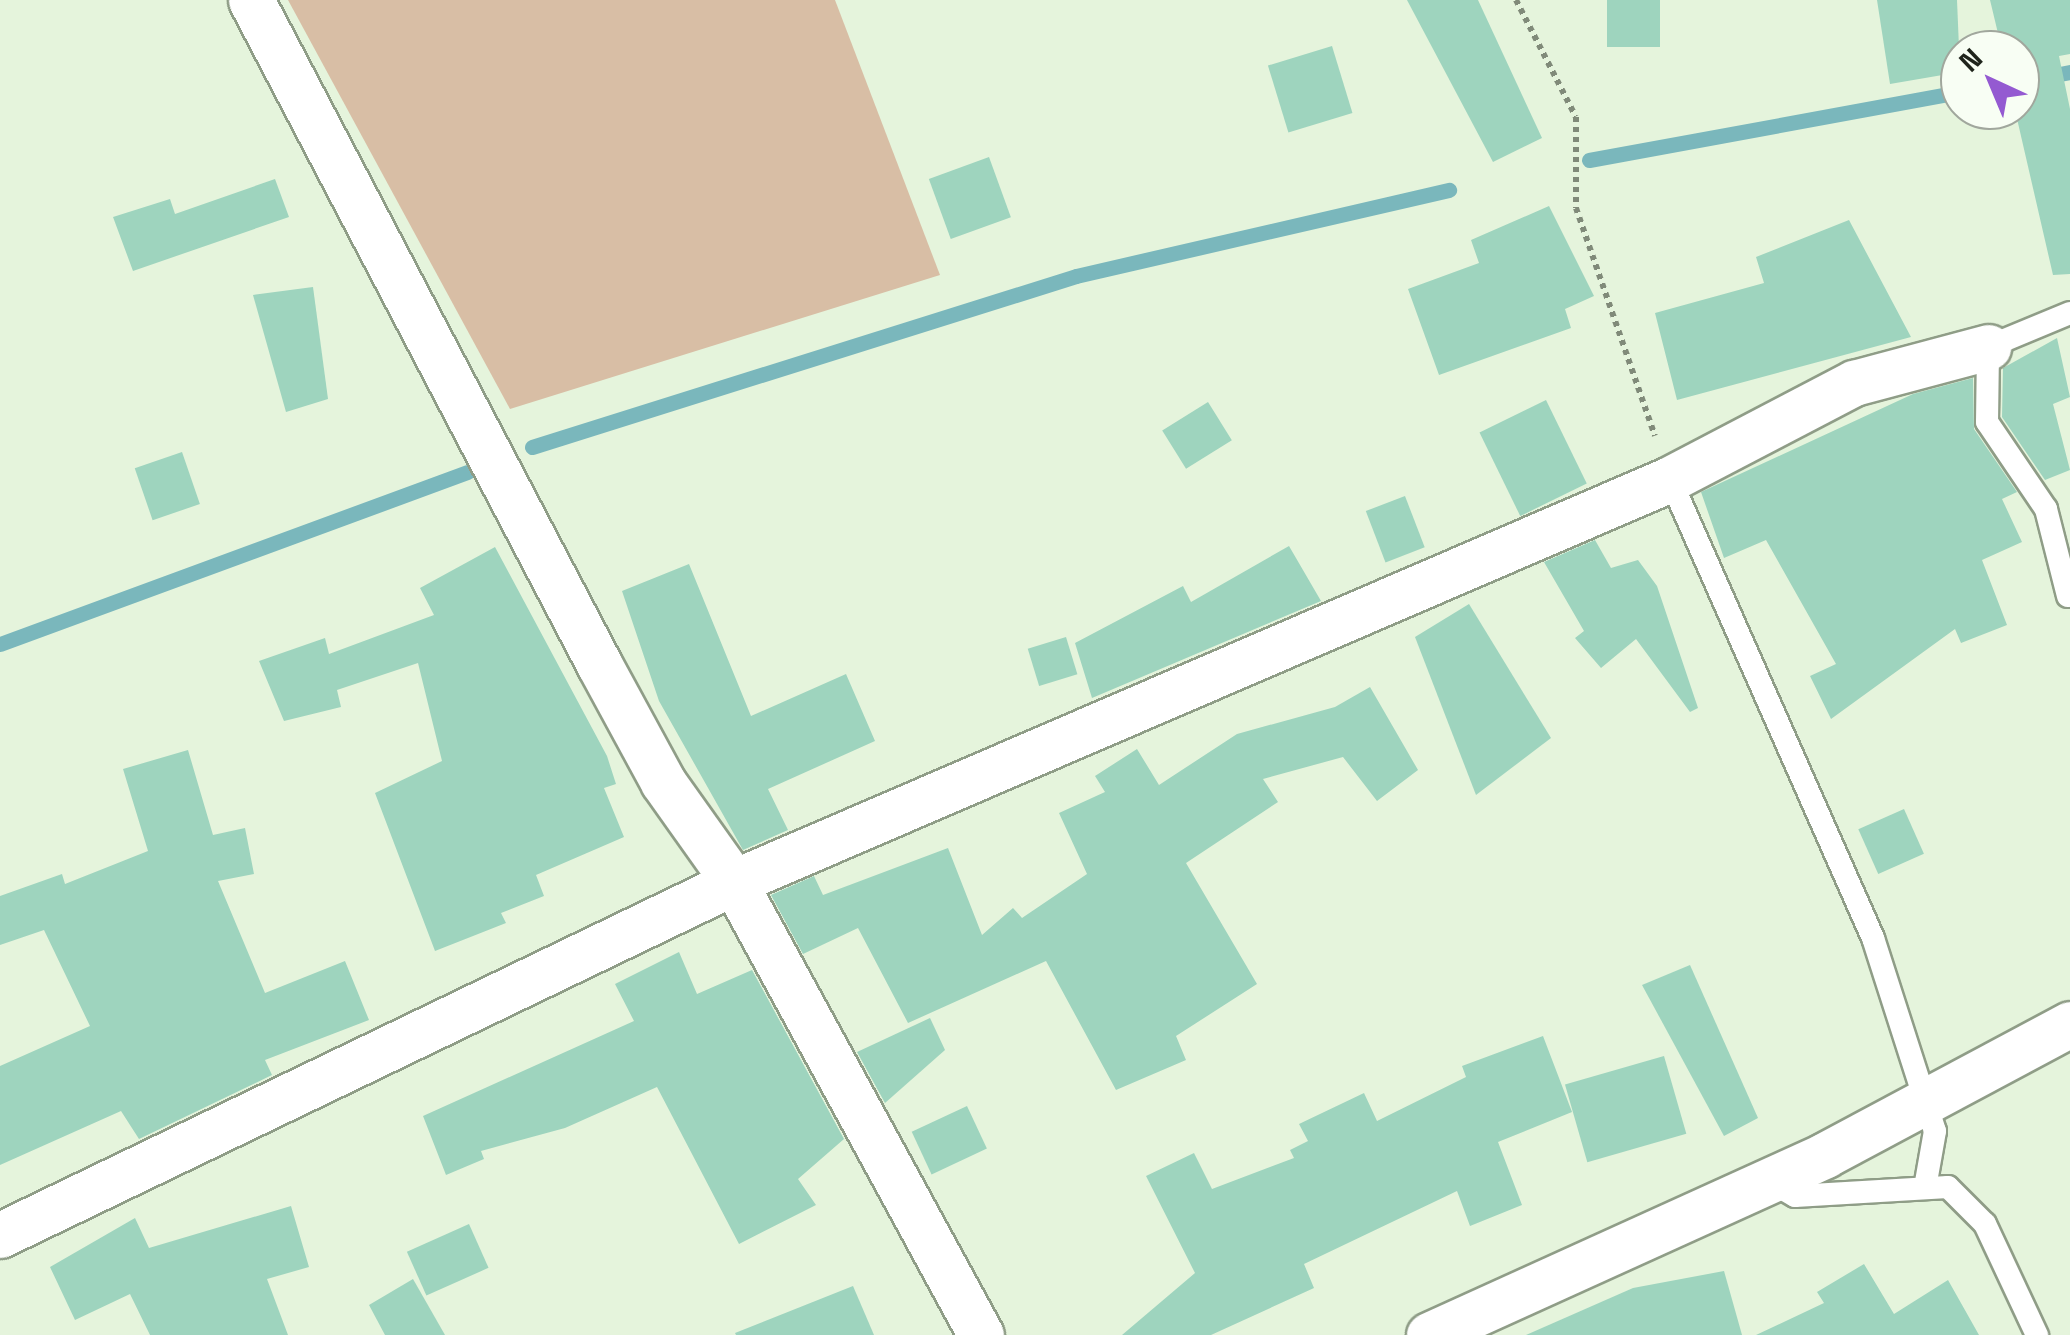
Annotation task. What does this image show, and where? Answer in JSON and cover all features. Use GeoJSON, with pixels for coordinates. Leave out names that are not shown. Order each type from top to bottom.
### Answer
{"type":"FeatureCollection","features":[{"type":"Feature","properties":{"kind":"street"},"geometry":{"type":"LineString","coordinates":[[252,0],[626,714],[734,882],[981,1335]]}},
{"type":"Feature","properties":{"kind":"street"},"geometry":{"type":"LineString","coordinates":[[0,1235],[734,882],[1670,478],[1854,383],[1988,347]]}},
{"type":"Feature","properties":{"kind":"street"},"geometry":{"type":"LineString","coordinates":[[1429,1335],[1766,1178],[2070,1024]]}},
{"type":"Feature","properties":{"kind":"lane"},"geometry":{"type":"LineString","coordinates":[[2068,596],[2046,509],[1987,422],[1988,347],[2070,313]]}},
{"type":"Feature","properties":{"kind":"lane"},"geometry":{"type":"LineString","coordinates":[[1670,478],[1873,938],[1936,1142],[1926,1182]]}},
{"type":"Feature","properties":{"kind":"lane"},"geometry":{"type":"LineString","coordinates":[[1766,1178],[1796,1196],[1926,1182],[1975,1210],[2037,1335]]}},
{"type":"Feature","properties":{"kind":"path"},"geometry":{"type":"LineString","coordinates":[[1516,0],[1576,117],[1576,208],[1670,478]]}},
{"type":"Feature","properties":{"kind":"shaded area"},"geometry":{"type":"Polygon","coordinates":[[[288,0],[835,0],[940,275],[510,409],[288,0]]]}},
{"type":"Feature","properties":{"kind":"building"},"geometry":{"type":"Polygon","coordinates":[[[1407,0],[1478,0],[1542,138],[1493,162],[1407,0]]]}},
{"type":"Feature","properties":{"kind":"building"},"geometry":{"type":"Polygon","coordinates":[[[1607,0],[1660,0],[1660,47],[1607,47],[1607,0]]]}},
{"type":"Feature","properties":{"kind":"building"},"geometry":{"type":"Polygon","coordinates":[[[1877,0],[1957,0],[1958,30],[1940,30],[1940,75],[1890,84],[1877,0]]]}},
{"type":"Feature","properties":{"kind":"building"},"geometry":{"type":"Polygon","coordinates":[[[1990,0],[2070,0],[2070,54],[2059,56],[2070,109],[2070,274],[2053,275],[2020,130],[2040,130],[2040,30],[1997,30],[1990,0]]]}},
{"type":"Feature","properties":{"kind":"building"},"geometry":{"type":"Polygon","coordinates":[[[1332,46],[1352,113],[1288,133],[1268,66],[1332,46]]]}},
{"type":"Feature","properties":{"kind":"building"},"geometry":{"type":"Polygon","coordinates":[[[989,157],[1011,217],[951,239],[929,179],[989,157]]]}},
{"type":"Feature","properties":{"kind":"building"},"geometry":{"type":"Polygon","coordinates":[[[275,179],[289,217],[133,271],[113,217],[170,199],[175,214],[275,179]]]}},
{"type":"Feature","properties":{"kind":"building"},"geometry":{"type":"Polygon","coordinates":[[[1549,206],[1594,296],[1565,309],[1571,328],[1439,375],[1408,289],[1479,263],[1471,240],[1549,206]]]}},
{"type":"Feature","properties":{"kind":"building"},"geometry":{"type":"Polygon","coordinates":[[[1849,220],[1911,337],[1677,400],[1655,313],[1764,283],[1756,257],[1849,220]]]}},
{"type":"Feature","properties":{"kind":"building"},"geometry":{"type":"Polygon","coordinates":[[[313,287],[328,399],[286,412],[253,295],[313,287]]]}},
{"type":"Feature","properties":{"kind":"building"},"geometry":{"type":"Polygon","coordinates":[[[2057,338],[2070,397],[2053,404],[2070,470],[2045,480],[2002,417],[2003,368],[2057,338]]]}},
{"type":"Feature","properties":{"kind":"building"},"geometry":{"type":"Polygon","coordinates":[[[1973,378],[1974,429],[2017,492],[2002,499],[2022,542],[1982,560],[2007,625],[1961,643],[1955,629],[1831,719],[1810,676],[1836,664],[1766,540],[1724,558],[1701,492],[1913,394],[1973,378]]]}},
{"type":"Feature","properties":{"kind":"building"},"geometry":{"type":"Polygon","coordinates":[[[1546,400],[1587,484],[1520,516],[1479,432],[1546,400]]]}},
{"type":"Feature","properties":{"kind":"building"},"geometry":{"type":"Polygon","coordinates":[[[1208,402],[1232,440],[1186,469],[1162,431],[1208,402]]]}},
{"type":"Feature","properties":{"kind":"building"},"geometry":{"type":"Polygon","coordinates":[[[182,452],[200,504],[153,520],[135,468],[182,452]]]}},
{"type":"Feature","properties":{"kind":"building"},"geometry":{"type":"Polygon","coordinates":[[[1405,496],[1425,547],[1385,562],[1366,511],[1405,496]]]}},
{"type":"Feature","properties":{"kind":"building"},"geometry":{"type":"Polygon","coordinates":[[[1595,540],[1611,568],[1638,560],[1657,586],[1698,708],[1690,712],[1636,639],[1601,668],[1575,638],[1584,631],[1544,562],[1595,540]]]}},
{"type":"Feature","properties":{"kind":"building"},"geometry":{"type":"Polygon","coordinates":[[[1289,546],[1321,601],[1092,698],[1075,643],[1183,586],[1191,602],[1289,546]]]}},
{"type":"Feature","properties":{"kind":"building"},"geometry":{"type":"Polygon","coordinates":[[[495,547],[607,756],[616,784],[604,788],[624,837],[536,875],[544,896],[501,913],[506,923],[435,951],[375,793],[442,761],[418,663],[337,690],[341,707],[284,721],[259,661],[325,638],[329,654],[434,615],[420,588],[495,547]]]}},
{"type":"Feature","properties":{"kind":"building"},"geometry":{"type":"Polygon","coordinates":[[[689,564],[751,716],[846,674],[875,741],[768,789],[788,830],[743,850],[659,701],[622,591],[689,564]]]}},
{"type":"Feature","properties":{"kind":"building"},"geometry":{"type":"Polygon","coordinates":[[[1469,604],[1551,738],[1476,795],[1415,637],[1469,604]]]}},
{"type":"Feature","properties":{"kind":"building"},"geometry":{"type":"Polygon","coordinates":[[[1066,637],[1077,674],[1039,686],[1028,649],[1066,637]]]}},
{"type":"Feature","properties":{"kind":"building"},"geometry":{"type":"Polygon","coordinates":[[[1370,687],[1418,770],[1377,801],[1343,757],[1263,779],[1278,802],[1186,863],[1257,984],[1176,1036],[1186,1060],[1116,1090],[1046,961],[908,1023],[858,928],[803,954],[771,895],[814,876],[823,895],[948,848],[982,935],[1013,908],[1022,918],[1087,874],[1059,813],[1105,792],[1095,776],[1137,749],[1159,785],[1237,734],[1335,707],[1370,687]]]}},
{"type":"Feature","properties":{"kind":"building"},"geometry":{"type":"Polygon","coordinates":[[[188,750],[213,835],[245,828],[254,874],[218,881],[265,993],[345,961],[369,1020],[265,1060],[272,1075],[139,1139],[121,1111],[0,1165],[0,1066],[90,1026],[44,930],[0,945],[0,896],[62,874],[65,884],[148,851],[123,769],[188,750]]]}},
{"type":"Feature","properties":{"kind":"building"},"geometry":{"type":"Polygon","coordinates":[[[1904,809],[1924,854],[1878,874],[1858,829],[1904,809]]]}},
{"type":"Feature","properties":{"kind":"building"},"geometry":{"type":"Polygon","coordinates":[[[679,952],[697,994],[752,970],[844,1139],[798,1179],[816,1205],[739,1244],[657,1087],[565,1128],[481,1151],[484,1159],[446,1175],[423,1116],[634,1021],[615,984],[679,952]]]}},
{"type":"Feature","properties":{"kind":"building"},"geometry":{"type":"Polygon","coordinates":[[[1690,965],[1758,1118],[1724,1136],[1642,985],[1690,965]]]}},
{"type":"Feature","properties":{"kind":"building"},"geometry":{"type":"Polygon","coordinates":[[[930,1018],[945,1050],[885,1103],[857,1052],[930,1018]]]}},
{"type":"Feature","properties":{"kind":"building"},"geometry":{"type":"Polygon","coordinates":[[[1543,1036],[1572,1112],[1498,1142],[1522,1205],[1470,1226],[1457,1191],[1304,1264],[1314,1288],[1211,1335],[1122,1335],[1195,1273],[1146,1176],[1194,1153],[1212,1189],[1294,1158],[1290,1150],[1308,1141],[1299,1124],[1364,1093],[1377,1121],[1466,1077],[1462,1066],[1543,1036]]]}},
{"type":"Feature","properties":{"kind":"building"},"geometry":{"type":"Polygon","coordinates":[[[1664,1056],[1686,1134],[1587,1162],[1565,1084],[1664,1056]]]}},
{"type":"Feature","properties":{"kind":"building"},"geometry":{"type":"Polygon","coordinates":[[[967,1106],[987,1149],[932,1174],[912,1132],[967,1106]]]}},
{"type":"Feature","properties":{"kind":"building"},"geometry":{"type":"Polygon","coordinates":[[[291,1206],[309,1267],[267,1279],[288,1335],[150,1335],[130,1294],[75,1320],[50,1267],[135,1218],[149,1248],[291,1206]]]}},
{"type":"Feature","properties":{"kind":"building"},"geometry":{"type":"Polygon","coordinates":[[[469,1224],[489,1268],[426,1296],[407,1252],[469,1224]]]}},
{"type":"Feature","properties":{"kind":"building"},"geometry":{"type":"Polygon","coordinates":[[[1864,1264],[1894,1314],[1948,1280],[1979,1335],[1756,1335],[1824,1303],[1817,1292],[1864,1264]]]}},
{"type":"Feature","properties":{"kind":"building"},"geometry":{"type":"Polygon","coordinates":[[[1724,1271],[1742,1335],[1526,1335],[1633,1288],[1724,1271]]]}},
{"type":"Feature","properties":{"kind":"building"},"geometry":{"type":"Polygon","coordinates":[[[413,1279],[445,1335],[385,1335],[369,1305],[413,1279]]]}},
{"type":"Feature","properties":{"kind":"building"},"geometry":{"type":"Polygon","coordinates":[[[853,1286],[874,1335],[735,1333],[853,1286]]]}},
{"type":"Feature","properties":{"kind":"waterway"},"geometry":{"type":"LineString","coordinates":[[2044,77],[2070,72]]}},
{"type":"Feature","properties":{"kind":"waterway"},"geometry":{"type":"LineString","coordinates":[[1589,160],[1940,96]]}},
{"type":"Feature","properties":{"kind":"waterway"},"geometry":{"type":"LineString","coordinates":[[532,447],[1076,276],[1449,190]]}},
{"type":"Feature","properties":{"kind":"waterway"},"geometry":{"type":"LineString","coordinates":[[0,644],[467,472]]}}]}
